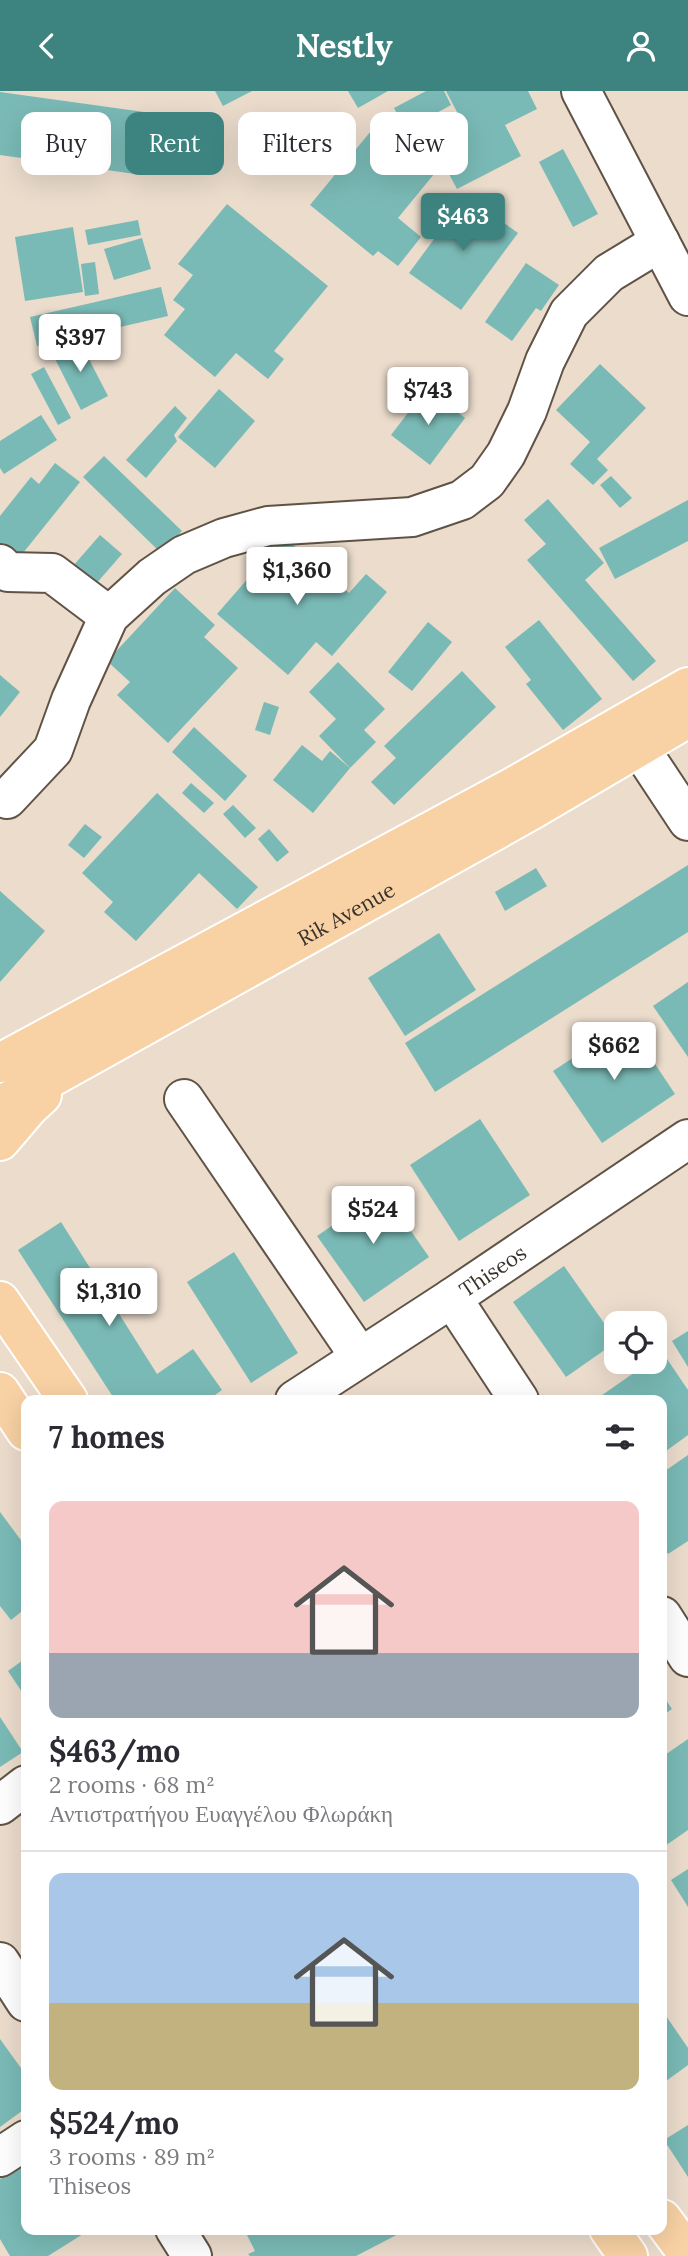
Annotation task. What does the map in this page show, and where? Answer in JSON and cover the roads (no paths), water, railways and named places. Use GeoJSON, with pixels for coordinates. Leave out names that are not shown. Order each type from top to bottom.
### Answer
{"type":"FeatureCollection","features":[{"type":"Feature","properties":{"kind":"main road","name":"Rik Avenue"},"geometry":{"type":"LineString","coordinates":[[3,1061],[513,787],[688,687]]}},
{"type":"Feature","properties":{"kind":"main road","name":"Rik Avenue"},"geometry":{"type":"LineString","coordinates":[[0,1106],[530,811],[688,718]]}},
{"type":"Feature","properties":{"kind":"main road"},"geometry":{"type":"LineString","coordinates":[[0,1141],[29,1107],[84,1061]]}},
{"type":"Feature","properties":{"kind":"main road"},"geometry":{"type":"LineString","coordinates":[[2,1302],[65,1395]]}},
{"type":"Feature","properties":{"kind":"main road"},"geometry":{"type":"LineString","coordinates":[[0,1392],[21,1424]]}},
{"type":"Feature","properties":{"kind":"main road"},"geometry":{"type":"LineString","coordinates":[[667,2226],[688,2254]]}},
{"type":"Feature","properties":{"kind":"main road"},"geometry":{"type":"LineString","coordinates":[[612,2235],[628,2256]]}},
{"type":"Feature","properties":{"kind":"street"},"geometry":{"type":"LineString","coordinates":[[580,91],[688,296]]}},
{"type":"Feature","properties":{"kind":"street"},"geometry":{"type":"LineString","coordinates":[[7,799],[53,750],[71,700],[109,616],[152,577],[184,555],[224,538],[268,526],[412,517],[462,500],[486,481],[506,454],[527,411],[545,361],[569,313],[609,273],[660,242]]}},
{"type":"Feature","properties":{"kind":"street"},"geometry":{"type":"LineString","coordinates":[[0,564],[8,572],[52,573],[109,616]]}},
{"type":"Feature","properties":{"kind":"street"},"geometry":{"type":"LineString","coordinates":[[639,747],[688,821]]}},
{"type":"Feature","properties":{"kind":"street"},"geometry":{"type":"LineString","coordinates":[[184,1099],[360,1357]]}},
{"type":"Feature","properties":{"kind":"street","name":"Thiseos"},"geometry":{"type":"LineString","coordinates":[[303,1395],[452,1299],[688,1139]]}},
{"type":"Feature","properties":{"kind":"street"},"geometry":{"type":"LineString","coordinates":[[452,1299],[516,1395]]}},
{"type":"Feature","properties":{"kind":"street"},"geometry":{"type":"LineString","coordinates":[[667,1624],[688,1657]]}},
{"type":"Feature","properties":{"kind":"street"},"geometry":{"type":"LineString","coordinates":[[0,1805],[21,1789]]}},
{"type":"Feature","properties":{"kind":"street"},"geometry":{"type":"LineString","coordinates":[[0,1962],[21,1994]]}},
{"type":"Feature","properties":{"kind":"street"},"geometry":{"type":"LineString","coordinates":[[0,2157],[21,2143]]}},
{"type":"Feature","properties":{"kind":"street"},"geometry":{"type":"LineString","coordinates":[[179,2235],[192,2256]]}}]}
